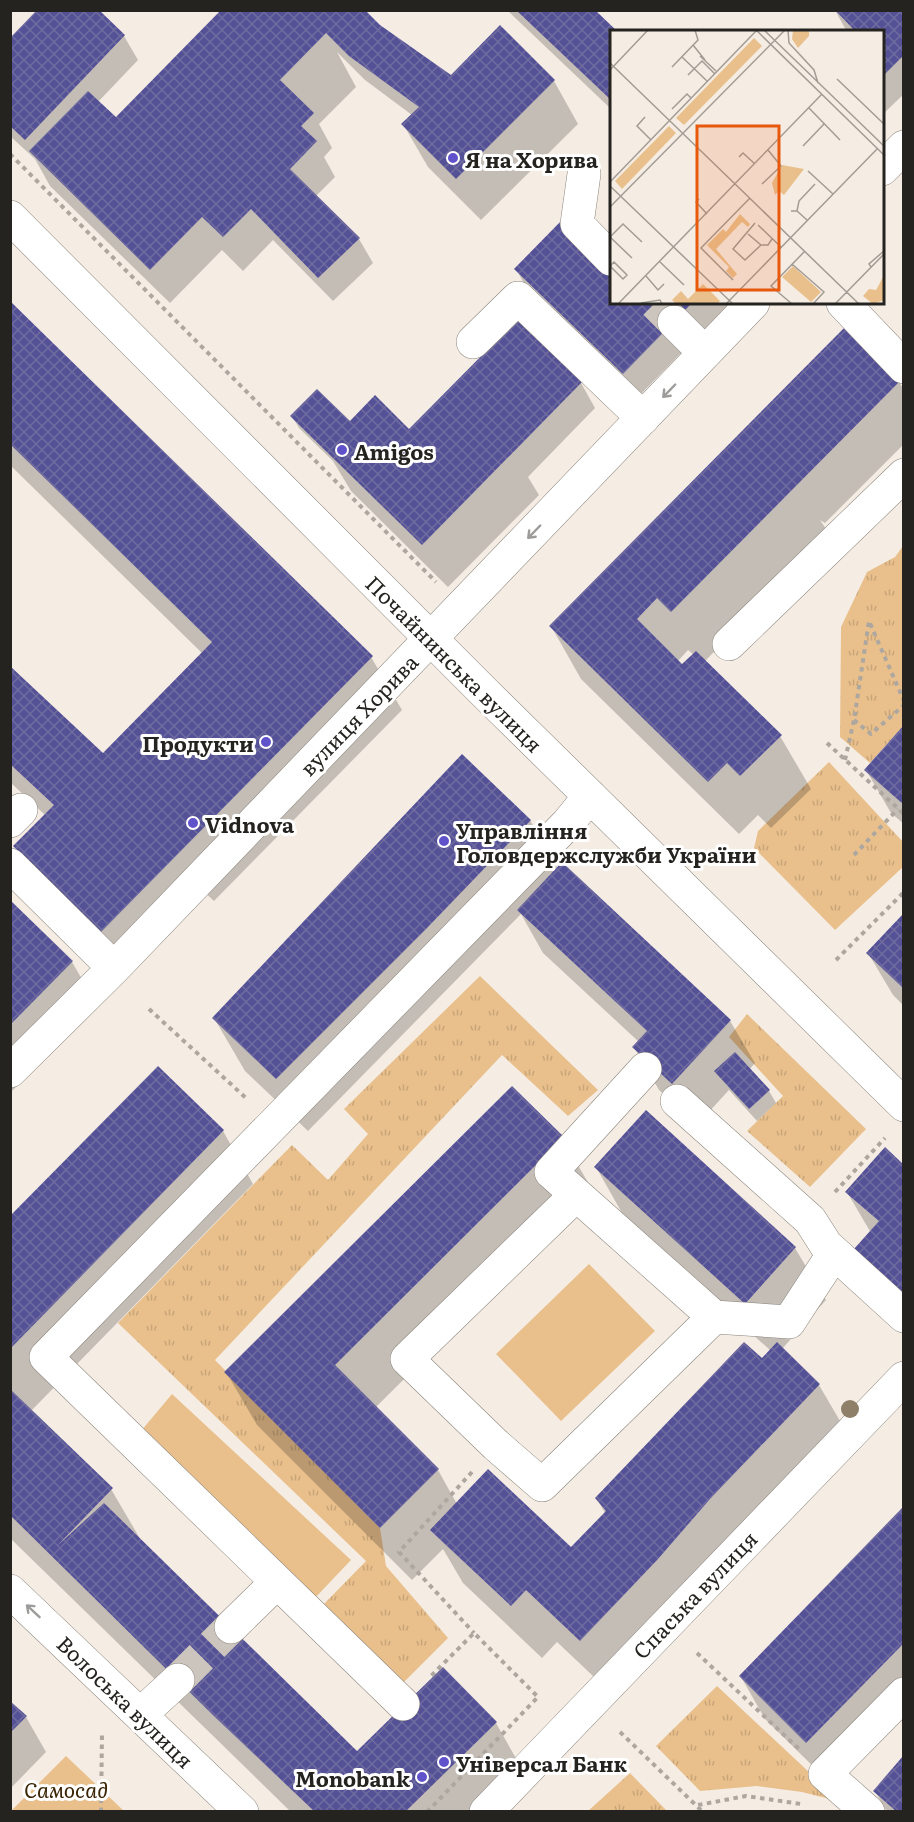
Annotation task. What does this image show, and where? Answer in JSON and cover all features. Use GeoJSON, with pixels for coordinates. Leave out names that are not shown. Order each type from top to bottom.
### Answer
{"type":"FeatureCollection","features":[{"type":"Feature","properties":{"kind":"street"},"geometry":{"type":"LineString","coordinates":[[884,167],[903,147]]}},
{"type":"Feature","properties":{"kind":"street"},"geometry":{"type":"LineString","coordinates":[[585,174],[577,224],[610,258]]}},
{"type":"Feature","properties":{"kind":"street","name":"Почайнинська вулиця"},"geometry":{"type":"LineString","coordinates":[[10,217],[590,796],[898,1117]]}},
{"type":"Feature","properties":{"kind":"street"},"geometry":{"type":"LineString","coordinates":[[473,342],[518,298],[643,418]]}},
{"type":"Feature","properties":{"kind":"street","name":"вулиця Хорива"},"geometry":{"type":"LineString","coordinates":[[10,1071],[114,968],[752,304]]}},
{"type":"Feature","properties":{"kind":"street"},"geometry":{"type":"LineString","coordinates":[[844,304],[903,367]]}},
{"type":"Feature","properties":{"kind":"street"},"geometry":{"type":"LineString","coordinates":[[674,322],[705,353]]}},
{"type":"Feature","properties":{"kind":"street"},"geometry":{"type":"LineString","coordinates":[[729,644],[903,475]]}},
{"type":"Feature","properties":{"kind":"street"},"geometry":{"type":"LineString","coordinates":[[402,1704],[46,1357],[559,832],[590,796]]}},
{"type":"Feature","properties":{"kind":"street"},"geometry":{"type":"LineString","coordinates":[[10,865],[114,968]]}},
{"type":"Feature","properties":{"kind":"street"},"geometry":{"type":"LineString","coordinates":[[645,1069],[551,1172],[714,1317],[789,1322],[834,1253]]}},
{"type":"Feature","properties":{"kind":"street"},"geometry":{"type":"LineString","coordinates":[[677,1101],[810,1220],[826,1245],[903,1316]]}},
{"type":"Feature","properties":{"kind":"street"},"geometry":{"type":"LineString","coordinates":[[576,1195],[407,1359],[496,1445],[542,1485],[714,1317]]}},
{"type":"Feature","properties":{"kind":"street","name":"Спаська вулиця"},"geometry":{"type":"LineString","coordinates":[[486,1812],[903,1378]]}},
{"type":"Feature","properties":{"kind":"street"},"geometry":{"type":"LineString","coordinates":[[231,1627],[276,1583]]}},
{"type":"Feature","properties":{"kind":"street","name":"Волоська вулиця"},"geometry":{"type":"LineString","coordinates":[[10,1591],[242,1812]]}},
{"type":"Feature","properties":{"kind":"street"},"geometry":{"type":"LineString","coordinates":[[141,1714],[178,1680]]}},
{"type":"Feature","properties":{"kind":"street"},"geometry":{"type":"LineString","coordinates":[[868,1812],[825,1774],[903,1694]]}},
{"type":"Feature","properties":{"kind":"path"},"geometry":{"type":"LineString","coordinates":[[10,154],[438,584]]}},
{"type":"Feature","properties":{"kind":"path"},"geometry":{"type":"LineString","coordinates":[[845,760],[854,720],[869,621],[903,703],[871,734],[854,720]]}},
{"type":"Feature","properties":{"kind":"path"},"geometry":{"type":"LineString","coordinates":[[827,743],[903,814]]}},
{"type":"Feature","properties":{"kind":"path"},"geometry":{"type":"LineString","coordinates":[[854,855],[898,809]]}},
{"type":"Feature","properties":{"kind":"path"},"geometry":{"type":"LineString","coordinates":[[836,960],[903,892]]}},
{"type":"Feature","properties":{"kind":"path"},"geometry":{"type":"LineString","coordinates":[[150,1009],[274,1124]]}},
{"type":"Feature","properties":{"kind":"path"},"geometry":{"type":"LineString","coordinates":[[810,1220],[898,1117]]}},
{"type":"Feature","properties":{"kind":"path"},"geometry":{"type":"LineString","coordinates":[[427,1812],[538,1697],[474,1633],[399,1552],[496,1445]]}},
{"type":"Feature","properties":{"kind":"path"},"geometry":{"type":"LineString","coordinates":[[402,1704],[474,1633]]}},
{"type":"Feature","properties":{"kind":"path"},"geometry":{"type":"LineString","coordinates":[[697,1653],[825,1774]]}},
{"type":"Feature","properties":{"kind":"path"},"geometry":{"type":"LineString","coordinates":[[620,1732],[703,1812]]}},
{"type":"Feature","properties":{"kind":"path"},"geometry":{"type":"LineString","coordinates":[[101,1812],[102,1734]]}},
{"type":"Feature","properties":{"kind":"path"},"geometry":{"type":"LineString","coordinates":[[698,1805],[746,1796],[806,1804]]}},
{"type":"Feature","properties":{"kind":"green space"},"geometry":{"type":"Polygon","coordinates":[[[903,546],[903,726],[870,763],[840,737],[841,627],[867,572],[895,557],[903,546]]]}},
{"type":"Feature","properties":{"kind":"green space"},"geometry":{"type":"Polygon","coordinates":[[[829,762],[904,843],[903,867],[835,930],[754,848],[758,831],[829,762]]]}},
{"type":"Feature","properties":{"kind":"green space"},"geometry":{"type":"Polygon","coordinates":[[[480,976],[598,1090],[568,1116],[502,1055],[215,1360],[380,1528],[386,1566],[448,1638],[401,1685],[323,1605],[366,1561],[118,1323],[292,1145],[328,1180],[368,1134],[344,1109],[480,976]]]}},
{"type":"Feature","properties":{"kind":"green space"},"geometry":{"type":"Polygon","coordinates":[[[747,1014],[866,1129],[810,1187],[747,1131],[783,1096],[729,1037],[747,1014]]]}},
{"type":"Feature","properties":{"kind":"green space"},"geometry":{"type":"Polygon","coordinates":[[[589,1264],[655,1331],[561,1421],[496,1354],[589,1264]]]}},
{"type":"Feature","properties":{"kind":"green space"},"geometry":{"type":"Polygon","coordinates":[[[172,1394],[351,1560],[315,1598],[141,1431],[172,1394]]]}},
{"type":"Feature","properties":{"kind":"green space"},"geometry":{"type":"Polygon","coordinates":[[[717,1686],[841,1802],[802,1792],[757,1786],[700,1791],[656,1746],[717,1686]]]}},
{"type":"Feature","properties":{"kind":"green space","name":"Самосад"},"geometry":{"type":"Polygon","coordinates":[[[66,1756],[124,1811],[11,1811],[66,1756]]]}},
{"type":"Feature","properties":{"kind":"green space"},"geometry":{"type":"Polygon","coordinates":[[[630,1773],[667,1811],[588,1811],[630,1773]]]}},
{"type":"Feature","properties":{"kind":"building"},"geometry":{"type":"Polygon","coordinates":[[[37,10],[99,10],[125,35],[25,140],[10,126],[10,38],[37,10]]]}},
{"type":"Feature","properties":{"kind":"building"},"geometry":{"type":"Polygon","coordinates":[[[221,10],[365,10],[380,25],[451,75],[500,25],[555,80],[456,179],[401,124],[419,107],[349,56],[326,33],[280,80],[314,113],[301,126],[317,141],[290,169],[360,238],[318,278],[251,209],[223,237],[202,217],[150,270],[29,151],[88,91],[116,117],[221,10]]]}},
{"type":"Feature","properties":{"kind":"building"},"geometry":{"type":"Polygon","coordinates":[[[516,10],[595,10],[616,30],[610,30],[610,99],[516,10]]]}},
{"type":"Feature","properties":{"kind":"building"},"geometry":{"type":"Polygon","coordinates":[[[835,10],[903,10],[903,56],[884,75],[884,30],[854,30],[835,10]]]}},
{"type":"Feature","properties":{"kind":"building"},"geometry":{"type":"Polygon","coordinates":[[[560,222],[610,269],[610,304],[691,304],[623,374],[514,269],[560,222]]]}},
{"type":"Feature","properties":{"kind":"building"},"geometry":{"type":"Polygon","coordinates":[[[10,301],[373,656],[101,932],[13,846],[54,805],[10,764],[10,666],[103,753],[212,642],[10,444],[10,301]]]}},
{"type":"Feature","properties":{"kind":"building"},"geometry":{"type":"Polygon","coordinates":[[[517,320],[582,382],[422,545],[290,416],[317,389],[350,421],[375,395],[409,429],[517,320]]]}},
{"type":"Feature","properties":{"kind":"building"},"geometry":{"type":"Polygon","coordinates":[[[845,327],[900,381],[671,612],[657,598],[637,619],[682,664],[696,651],[782,735],[740,776],[727,763],[708,782],[549,626],[845,327]]]}},
{"type":"Feature","properties":{"kind":"building"},"geometry":{"type":"Polygon","coordinates":[[[903,726],[903,804],[864,770],[903,726]]]}},
{"type":"Feature","properties":{"kind":"building"},"geometry":{"type":"Polygon","coordinates":[[[462,754],[531,820],[276,1079],[212,1018],[462,754]]]}},
{"type":"Feature","properties":{"kind":"building"},"geometry":{"type":"Polygon","coordinates":[[[562,862],[731,1020],[672,1084],[632,1047],[647,1031],[517,910],[562,862]]]}},
{"type":"Feature","properties":{"kind":"building"},"geometry":{"type":"Polygon","coordinates":[[[10,900],[73,961],[10,1025],[10,900]]]}},
{"type":"Feature","properties":{"kind":"building"},"geometry":{"type":"Polygon","coordinates":[[[903,914],[903,988],[866,953],[903,914]]]}},
{"type":"Feature","properties":{"kind":"building"},"geometry":{"type":"Polygon","coordinates":[[[735,1052],[770,1090],[749,1109],[714,1071],[735,1052]]]}},
{"type":"Feature","properties":{"kind":"building"},"geometry":{"type":"Polygon","coordinates":[[[158,1066],[224,1130],[10,1349],[10,1216],[158,1066]]]}},
{"type":"Feature","properties":{"kind":"building"},"geometry":{"type":"Polygon","coordinates":[[[512,1086],[564,1137],[335,1365],[439,1469],[380,1528],[224,1372],[512,1086]]]}},
{"type":"Feature","properties":{"kind":"building"},"geometry":{"type":"Polygon","coordinates":[[[646,1110],[796,1247],[745,1304],[594,1167],[646,1110]]]}},
{"type":"Feature","properties":{"kind":"building"},"geometry":{"type":"Polygon","coordinates":[[[885,1147],[903,1164],[902,1292],[854,1249],[879,1221],[845,1192],[885,1147]]]}},
{"type":"Feature","properties":{"kind":"building"},"geometry":{"type":"Polygon","coordinates":[[[744,1342],[762,1358],[777,1342],[820,1384],[710,1499],[658,1559],[580,1641],[526,1590],[511,1606],[430,1530],[488,1469],[571,1547],[606,1511],[595,1498],[744,1342]]]}},
{"type":"Feature","properties":{"kind":"building"},"geometry":{"type":"Polygon","coordinates":[[[10,1389],[113,1488],[57,1546],[104,1503],[357,1751],[443,1667],[497,1722],[405,1812],[315,1812],[10,1515],[10,1389]]]}},
{"type":"Feature","properties":{"kind":"building"},"geometry":{"type":"Polygon","coordinates":[[[903,1507],[903,1644],[806,1743],[739,1676],[903,1507]]]}},
{"type":"Feature","properties":{"kind":"building"},"geometry":{"type":"Polygon","coordinates":[[[10,1701],[27,1716],[10,1733],[10,1701]]]}},
{"type":"Feature","properties":{"kind":"building"},"geometry":{"type":"Polygon","coordinates":[[[903,1756],[903,1812],[897,1812],[873,1791],[903,1756]]]}},
{"type":"Feature","properties":{"kind":"tunnel"},"geometry":{"type":"LineString","coordinates":[[656,304],[674,322]]}},
{"type":"Feature","properties":{"kind":"tunnel"},"geometry":{"type":"LineString","coordinates":[[178,1680],[231,1627]]}},
{"type":"Feature","properties":{"kind":"place","name":"Я на Хорива"},"geometry":{"type":"Point","coordinates":[453,158]}},
{"type":"Feature","properties":{"kind":"place","name":"Amigos"},"geometry":{"type":"Point","coordinates":[342,450]}},
{"type":"Feature","properties":{"kind":"place","name":"Продукти"},"geometry":{"type":"Point","coordinates":[266,742]}},
{"type":"Feature","properties":{"kind":"place","name":"Vidnova"},"geometry":{"type":"Point","coordinates":[193,823]}},
{"type":"Feature","properties":{"kind":"place","name":"Управління Головдержслужби України"},"geometry":{"type":"Point","coordinates":[444,841]}},
{"type":"Feature","properties":{"kind":"place","name":"Універсал Банк"},"geometry":{"type":"Point","coordinates":[444,1762]}},
{"type":"Feature","properties":{"kind":"place","name":"Monobank"},"geometry":{"type":"Point","coordinates":[422,1777]}}]}
